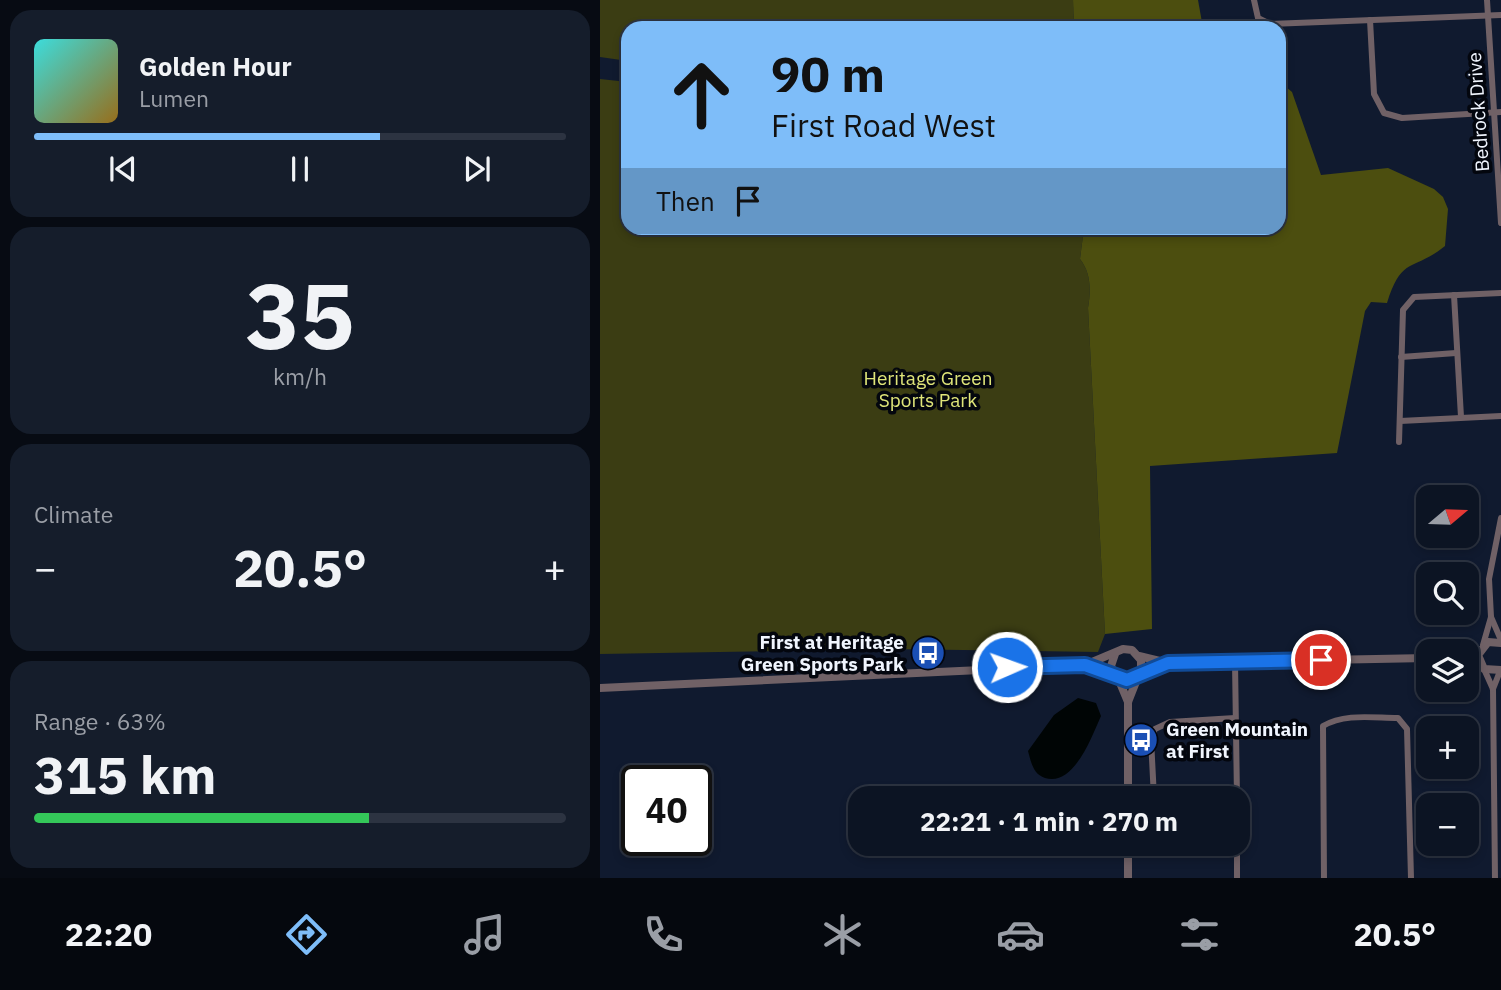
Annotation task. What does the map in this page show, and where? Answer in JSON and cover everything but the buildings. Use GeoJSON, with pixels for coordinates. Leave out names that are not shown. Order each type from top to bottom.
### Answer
{"type":"FeatureCollection","features":[{"type":"Feature","properties":{"kind":"street"},"geometry":{"type":"LineString","coordinates":[[1254,0],[1257,15],[1263,21]]}},
{"type":"Feature","properties":{"kind":"street","name":"Bedrock Drive"},"geometry":{"type":"LineString","coordinates":[[1487,0],[1497,113],[1501,222]]}},
{"type":"Feature","properties":{"kind":"street"},"geometry":{"type":"LineString","coordinates":[[1286,22],[1501,15]]}},
{"type":"Feature","properties":{"kind":"street"},"geometry":{"type":"LineString","coordinates":[[1370,20],[1374,94],[1383,113],[1402,118],[1497,113]]}},
{"type":"Feature","properties":{"kind":"street"},"geometry":{"type":"LineString","coordinates":[[1399,442],[1403,310],[1408,300],[1414,297],[1501,293]]}},
{"type":"Feature","properties":{"kind":"street"},"geometry":{"type":"LineString","coordinates":[[1454,295],[1461,417]]}},
{"type":"Feature","properties":{"kind":"street"},"geometry":{"type":"LineString","coordinates":[[1401,357],[1456,353]]}},
{"type":"Feature","properties":{"kind":"street"},"geometry":{"type":"LineString","coordinates":[[1400,421],[1501,416]]}},
{"type":"Feature","properties":{"kind":"street"},"geometry":{"type":"LineString","coordinates":[[1479,649],[1493,641],[1501,642],[1491,617],[1489,579],[1501,518]]}},
{"type":"Feature","properties":{"kind":"street"},"geometry":{"type":"LineString","coordinates":[[1491,617],[1482,648],[1483,667],[1493,689]]}},
{"type":"Feature","properties":{"kind":"street"},"geometry":{"type":"LineString","coordinates":[[600,688],[929,670],[1085,665],[1127,649],[1139,656],[1168,663],[1416,658]]}},
{"type":"Feature","properties":{"kind":"street"},"geometry":{"type":"LineString","coordinates":[[1115,654],[1111,662],[1128,702]]}},
{"type":"Feature","properties":{"kind":"street"},"geometry":{"type":"LineString","coordinates":[[1128,786],[1128,702],[1142,664],[1139,656]]}},
{"type":"Feature","properties":{"kind":"street"},"geometry":{"type":"LineString","coordinates":[[1235,662],[1237,786]]}},
{"type":"Feature","properties":{"kind":"street"},"geometry":{"type":"LineString","coordinates":[[1085,665],[1127,680],[1168,663]]}},
{"type":"Feature","properties":{"kind":"street"},"geometry":{"type":"LineString","coordinates":[[1479,665],[1500,671],[1493,689],[1495,878]]}},
{"type":"Feature","properties":{"kind":"street"},"geometry":{"type":"LineString","coordinates":[[1324,878],[1323,726],[1338,718],[1398,718],[1407,729],[1411,878]]}},
{"type":"Feature","properties":{"kind":"street"},"geometry":{"type":"LineString","coordinates":[[1153,786],[1151,739],[1155,729],[1170,722],[1235,719]]}},
{"type":"Feature","properties":{"kind":"street"},"geometry":{"type":"LineString","coordinates":[[1128,856],[1128,878]]}},
{"type":"Feature","properties":{"kind":"street"},"geometry":{"type":"LineString","coordinates":[[1237,856],[1237,878]]}},
{"type":"Feature","properties":{"kind":"green space"},"geometry":{"type":"Polygon","coordinates":[[[600,0],[1073,0],[1074,21],[621,21],[621,60],[600,57],[600,0]]]}},
{"type":"Feature","properties":{"kind":"green space","name":"Heritage Green Sports Park"},"geometry":{"type":"Polygon","coordinates":[[[600,79],[621,81],[621,235],[1083,235],[1080,259],[1090,288],[1088,308],[1105,634],[1098,652],[889,649],[600,654],[600,79]]]}},
{"type":"Feature","properties":{"kind":"shaded area"},"geometry":{"type":"Polygon","coordinates":[[[1073,0],[1198,0],[1202,21],[1074,21],[1073,0]]]}},
{"type":"Feature","properties":{"kind":"shaded area"},"geometry":{"type":"Polygon","coordinates":[[[1286,87],[1292,92],[1321,175],[1388,168],[1434,189],[1443,197],[1448,209],[1445,246],[1404,271],[1392,288],[1387,303],[1371,302],[1365,311],[1337,453],[1150,466],[1152,629],[1105,634],[1088,308],[1090,288],[1080,259],[1083,235],[1286,235],[1286,87]]]}},
{"type":"Feature","properties":{"kind":"shaded area"},"geometry":{"type":"Polygon","coordinates":[[[1078,698],[1096,703],[1101,716],[1087,747],[1073,768],[1055,779],[1045,778],[1035,771],[1028,751],[1054,715],[1078,698]]]}},
{"type":"Feature","properties":{"kind":"place","name":"First at Heritage Green Sports Park"},"geometry":{"type":"Point","coordinates":[928,653]}},
{"type":"Feature","properties":{"kind":"place","name":"Green Mountain at First"},"geometry":{"type":"Point","coordinates":[1141,740]}},
{"type":"Feature","properties":{"kind":"route"},"geometry":{"type":"LineString","coordinates":[[1007,667],[1085,665],[1127,680],[1147,669],[1163,667],[1168,663],[1321,660]]}}]}
